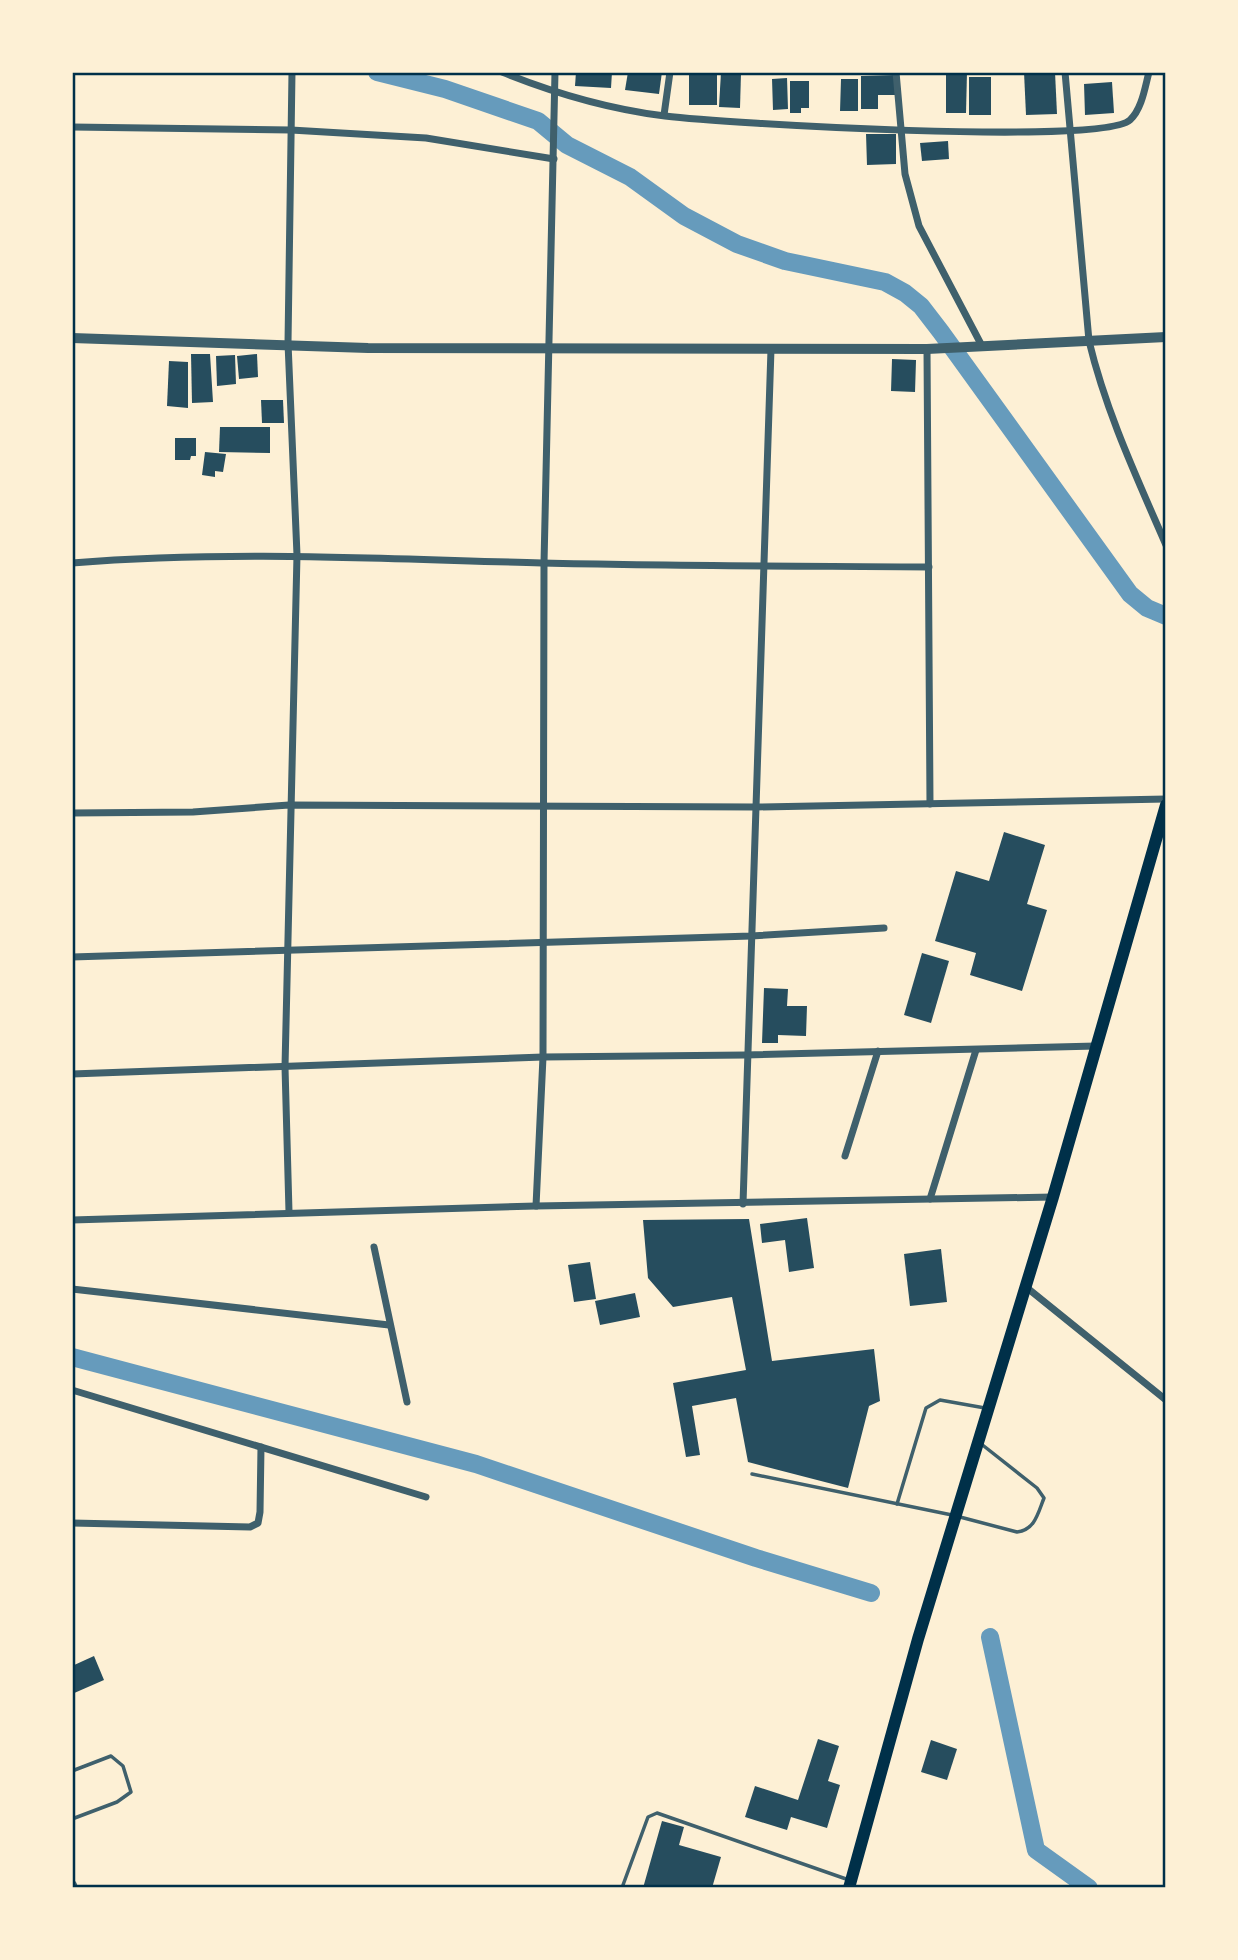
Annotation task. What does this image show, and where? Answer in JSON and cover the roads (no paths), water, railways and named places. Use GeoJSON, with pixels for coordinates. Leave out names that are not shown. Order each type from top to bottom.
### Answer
{"type":"FeatureCollection","features":[{"type":"Feature","properties":{"kind":"main road"},"geometry":{"type":"LineString","coordinates":[[850,1885],[918,1639],[1054,1197],[1166,805]]}},
{"type":"Feature","properties":{"kind":"street"},"geometry":{"type":"LineString","coordinates":[[289,1212],[285,1067],[289,804],[297,555],[288,343],[292,72]]}},
{"type":"Feature","properties":{"kind":"street"},"geometry":{"type":"LineString","coordinates":[[502,72],[554,93],[664,116],[901,131],[1071,131],[1113,128],[1129,121],[1138,108],[1149,72]]}},
{"type":"Feature","properties":{"kind":"street"},"geometry":{"type":"LineString","coordinates":[[536,1206],[543,1057],[544,563],[551,349],[555,72]]}},
{"type":"Feature","properties":{"kind":"street"},"geometry":{"type":"LineString","coordinates":[[664,116],[670,72]]}},
{"type":"Feature","properties":{"kind":"street"},"geometry":{"type":"LineString","coordinates":[[896,72],[905,174],[919,226],[977,346]]}},
{"type":"Feature","properties":{"kind":"street"},"geometry":{"type":"LineString","coordinates":[[1065,72],[1089,341],[1099,384],[1113,422],[1166,545]]}},
{"type":"Feature","properties":{"kind":"street"},"geometry":{"type":"LineString","coordinates":[[72,127],[291,130],[426,138],[554,155]]}},
{"type":"Feature","properties":{"kind":"street"},"geometry":{"type":"LineString","coordinates":[[72,338],[288,343],[368,348],[930,349],[1166,337]]}},
{"type":"Feature","properties":{"kind":"street"},"geometry":{"type":"LineString","coordinates":[[743,1204],[771,349]]}},
{"type":"Feature","properties":{"kind":"street"},"geometry":{"type":"LineString","coordinates":[[930,349],[930,804]]}},
{"type":"Feature","properties":{"kind":"street"},"geometry":{"type":"LineString","coordinates":[[72,563],[162,556],[297,555],[544,563],[929,567]]}},
{"type":"Feature","properties":{"kind":"street"},"geometry":{"type":"LineString","coordinates":[[72,813],[193,813],[289,804],[756,807],[1166,799]]}},
{"type":"Feature","properties":{"kind":"street"},"geometry":{"type":"LineString","coordinates":[[72,957],[544,940],[751,936],[884,928]]}},
{"type":"Feature","properties":{"kind":"street"},"geometry":{"type":"LineString","coordinates":[[72,1074],[543,1057],[1096,1046]]}},
{"type":"Feature","properties":{"kind":"street"},"geometry":{"type":"LineString","coordinates":[[930,1199],[976,1050]]}},
{"type":"Feature","properties":{"kind":"street"},"geometry":{"type":"LineString","coordinates":[[845,1156],[878,1051]]}},
{"type":"Feature","properties":{"kind":"street"},"geometry":{"type":"LineString","coordinates":[[72,1220],[536,1206],[1054,1197]]}},
{"type":"Feature","properties":{"kind":"street"},"geometry":{"type":"LineString","coordinates":[[373,1247],[407,1402]]}},
{"type":"Feature","properties":{"kind":"street"},"geometry":{"type":"LineString","coordinates":[[1026,1287],[1166,1400]]}},
{"type":"Feature","properties":{"kind":"street"},"geometry":{"type":"LineString","coordinates":[[72,1289],[389,1325]]}},
{"type":"Feature","properties":{"kind":"street"},"geometry":{"type":"LineString","coordinates":[[72,1390],[426,1497]]}},
{"type":"Feature","properties":{"kind":"street"},"geometry":{"type":"LineString","coordinates":[[72,1523],[250,1527],[258,1522],[260,1512],[261,1447]]}},
{"type":"Feature","properties":{"kind":"lane"},"geometry":{"type":"LineString","coordinates":[[897,1504],[926,1408],[930,1403],[940,1400],[989,1409]]}},
{"type":"Feature","properties":{"kind":"lane"},"geometry":{"type":"LineString","coordinates":[[752,1474],[956,1516],[1017,1532],[1026,1531],[1031,1528],[1044,1498],[1037,1488],[979,1442]]}},
{"type":"Feature","properties":{"kind":"lane"},"geometry":{"type":"LineString","coordinates":[[72,1770],[111,1756],[123,1766],[131,1792],[117,1802],[72,1818]]}},
{"type":"Feature","properties":{"kind":"lane"},"geometry":{"type":"LineString","coordinates":[[625,1888],[623,1885],[648,1817],[657,1814],[850,1885]]}},
{"type":"Feature","properties":{"kind":"waterway"},"geometry":{"type":"LineString","coordinates":[[377,72],[445,89],[538,121],[567,145],[630,177],[684,216],[737,244],[785,261],[885,282],[905,293],[921,306],[941,332],[1130,594],[1147,608],[1166,616]]}},
{"type":"Feature","properties":{"kind":"waterway"},"geometry":{"type":"LineString","coordinates":[[72,1357],[476,1464],[756,1558],[871,1593]]}},
{"type":"Feature","properties":{"kind":"waterway"},"geometry":{"type":"LineString","coordinates":[[990,1637],[1036,1850],[1089,1888]]}}]}
